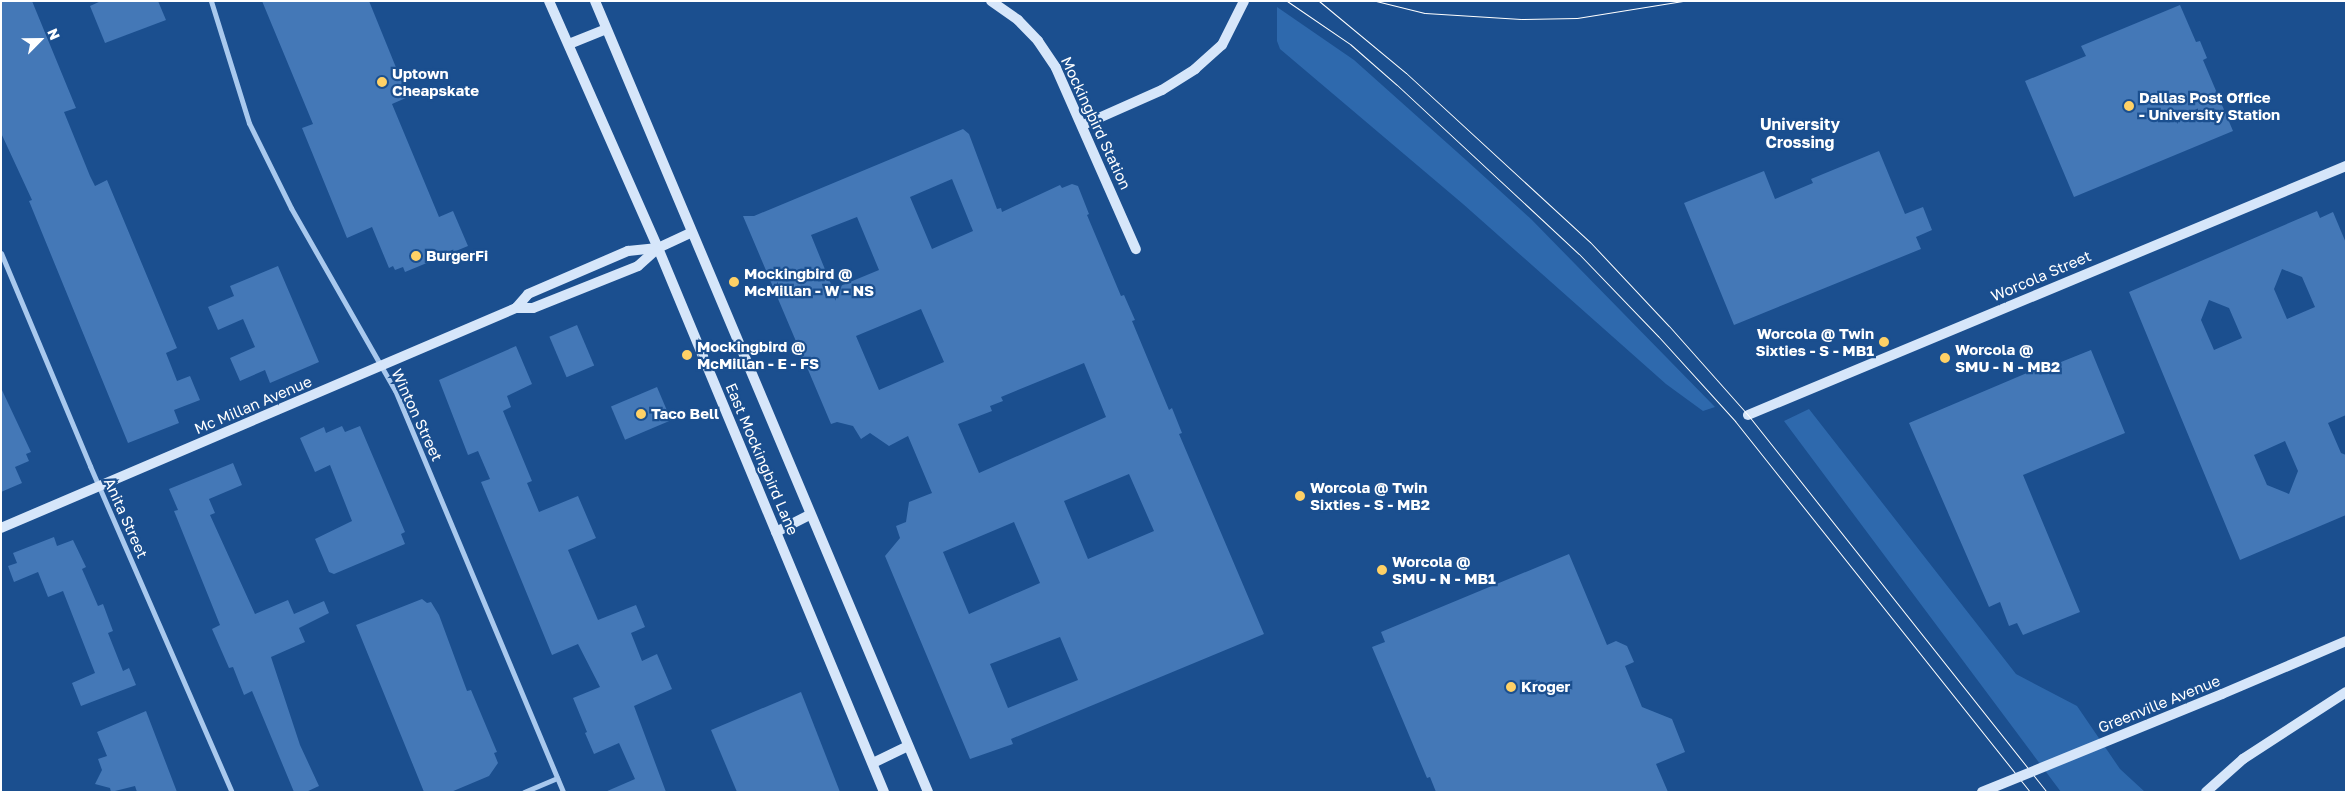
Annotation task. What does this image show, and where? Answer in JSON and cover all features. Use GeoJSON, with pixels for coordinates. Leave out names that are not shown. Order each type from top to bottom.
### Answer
{"type":"FeatureCollection","features":[{"type":"Feature","properties":{"kind":"main road","name":"East Mockingbird Lane"},"geometry":{"type":"LineString","coordinates":[[550,1],[658,248],[884,792]]}},
{"type":"Feature","properties":{"kind":"main road","name":"East Mockingbird Lane"},"geometry":{"type":"LineString","coordinates":[[595,1],[690,233],[928,792]]}},
{"type":"Feature","properties":{"kind":"main road","name":"Mockingbird Station"},"geometry":{"type":"LineString","coordinates":[[991,1],[1018,20],[1038,41],[1056,68],[1083,125],[1136,249]]}},
{"type":"Feature","properties":{"kind":"main road"},"geometry":{"type":"LineString","coordinates":[[1083,125],[1162,90],[1195,70],[1222,45],[1244,1]]}},
{"type":"Feature","properties":{"kind":"main road"},"geometry":{"type":"LineString","coordinates":[[569,44],[606,28]]}},
{"type":"Feature","properties":{"kind":"main road","name":"Worcola Street"},"geometry":{"type":"LineString","coordinates":[[1748,415],[2346,166]]}},
{"type":"Feature","properties":{"kind":"main road","name":"Mc Millan Avenue"},"geometry":{"type":"LineString","coordinates":[[1,528],[516,308],[533,308],[638,266],[658,248],[690,233]]}},
{"type":"Feature","properties":{"kind":"main road","name":"Mc Millan Avenue"},"geometry":{"type":"LineString","coordinates":[[516,308],[528,294],[628,251],[658,248]]}},
{"type":"Feature","properties":{"kind":"main road"},"geometry":{"type":"LineString","coordinates":[[776,532],[810,515]]}},
{"type":"Feature","properties":{"kind":"main road","name":"Greenville Avenue"},"geometry":{"type":"LineString","coordinates":[[1982,792],[2346,641]]}},
{"type":"Feature","properties":{"kind":"main road"},"geometry":{"type":"LineString","coordinates":[[2206,792],[2243,759],[2297,721],[2346,692]]}},
{"type":"Feature","properties":{"kind":"main road"},"geometry":{"type":"LineString","coordinates":[[872,764],[908,746]]}},
{"type":"Feature","properties":{"kind":"street","name":"Winton Street"},"geometry":{"type":"LineString","coordinates":[[211,1],[249,123],[273,175],[395,390],[563,792]]}},
{"type":"Feature","properties":{"kind":"street","name":"Anita Street"},"geometry":{"type":"LineString","coordinates":[[1,253],[99,486],[232,792]]}},
{"type":"Feature","properties":{"kind":"street"},"geometry":{"type":"LineString","coordinates":[[524,792],[557,778]]}},
{"type":"Feature","properties":{"kind":"shaded area"},"geometry":{"type":"Polygon","coordinates":[[[1277,7],[1354,60],[1531,219],[1715,407],[1703,411],[1666,384],[1463,204],[1280,49],[1277,41],[1277,7]]]}},
{"type":"Feature","properties":{"kind":"shaded area"},"geometry":{"type":"Polygon","coordinates":[[[1809,409],[2016,674],[2077,706],[2120,769],[2145,792],[2061,792],[1784,421],[1809,409]]]}},
{"type":"Feature","properties":{"kind":"building"},"geometry":{"type":"Polygon","coordinates":[[[1,1],[32,1],[76,108],[64,112],[90,176],[95,186],[107,180],[177,348],[166,353],[177,381],[190,376],[200,400],[174,410],[179,423],[128,443],[29,201],[32,200],[1,133],[1,1]]]}},
{"type":"Feature","properties":{"kind":"building"},"geometry":{"type":"Polygon","coordinates":[[[101,1],[158,1],[166,20],[105,43],[90,6],[101,1]]]}},
{"type":"Feature","properties":{"kind":"building"},"geometry":{"type":"Polygon","coordinates":[[[262,1],[369,1],[408,97],[392,104],[439,217],[453,211],[468,246],[405,272],[403,267],[395,270],[393,266],[389,268],[372,227],[347,238],[302,128],[313,124],[262,1]]]}},
{"type":"Feature","properties":{"kind":"building","name":"Dallas Post Office - University Station"},"geometry":{"type":"Polygon","coordinates":[[[2180,5],[2196,42],[2200,41],[2207,58],[2203,60],[2233,131],[2074,197],[2025,81],[2086,56],[2081,46],[2180,5]]]}},
{"type":"Feature","properties":{"kind":"building"},"geometry":{"type":"Polygon","coordinates":[[[963,129],[969,134],[997,209],[1001,208],[1002,212],[1060,185],[1062,188],[1072,184],[1078,186],[1089,214],[1087,215],[1121,296],[1124,295],[1135,320],[1132,321],[1169,410],[1172,408],[1182,433],[1179,434],[1264,634],[1011,739],[1013,744],[970,759],[885,556],[900,538],[896,526],[906,522],[909,502],[932,493],[908,436],[889,446],[870,433],[861,439],[853,426],[837,422],[831,424],[743,216],[754,216],[963,129]],[[952,179],[910,197],[932,249],[973,231],[952,179]],[[857,217],[811,235],[833,289],[879,270],[857,217]],[[921,309],[856,336],[879,390],[944,362],[921,309]],[[1084,363],[1001,397],[1003,401],[990,406],[992,411],[958,424],[979,473],[1106,417],[1084,363]],[[1129,474],[1064,501],[1088,559],[1154,531],[1129,474]],[[1014,522],[943,552],[969,614],[1040,583],[1014,522]],[[1060,637],[990,664],[1008,708],[1078,680],[1060,637]]]}},
{"type":"Feature","properties":{"kind":"building"},"geometry":{"type":"Polygon","coordinates":[[[1879,151],[1905,214],[1923,207],[1932,230],[1916,237],[1921,249],[1734,325],[1684,203],[1764,171],[1775,199],[1813,183],[1811,179],[1879,151]]]}},
{"type":"Feature","properties":{"kind":"building"},"geometry":{"type":"Polygon","coordinates":[[[2317,211],[2320,218],[2333,212],[2346,243],[2346,415],[2328,423],[2341,453],[2346,455],[2346,515],[2240,560],[2129,292],[2317,211]],[[2282,269],[2274,289],[2287,319],[2315,307],[2302,277],[2282,269]],[[2209,300],[2201,320],[2214,350],[2242,338],[2229,308],[2209,300]],[[2285,441],[2254,455],[2267,485],[2289,494],[2298,471],[2285,441]]]}},
{"type":"Feature","properties":{"kind":"building"},"geometry":{"type":"Polygon","coordinates":[[[278,266],[319,362],[270,383],[265,370],[240,381],[230,358],[255,347],[243,319],[218,330],[208,307],[234,296],[230,286],[278,266]]]}},
{"type":"Feature","properties":{"kind":"building"},"geometry":{"type":"Polygon","coordinates":[[[577,325],[594,366],[567,377],[549,337],[577,325]]]}},
{"type":"Feature","properties":{"kind":"building"},"geometry":{"type":"Polygon","coordinates":[[[516,346],[532,384],[507,396],[511,407],[503,411],[532,481],[527,483],[539,512],[578,496],[596,538],[568,550],[598,620],[636,605],[645,627],[631,633],[642,661],[657,654],[672,689],[634,706],[666,792],[605,792],[635,779],[619,743],[594,754],[585,733],[587,732],[573,698],[600,687],[578,644],[552,655],[481,482],[490,479],[478,451],[468,455],[439,380],[516,346]]]}},
{"type":"Feature","properties":{"kind":"building"},"geometry":{"type":"Polygon","coordinates":[[[2091,350],[2125,433],[2023,475],[2080,612],[2023,635],[2017,623],[2009,626],[2000,602],[1989,607],[1909,423],[2055,361],[2056,364],[2091,350]]]}},
{"type":"Feature","properties":{"kind":"building","name":"Taco Bell"},"geometry":{"type":"Polygon","coordinates":[[[657,387],[671,420],[625,440],[611,407],[657,387]]]}},
{"type":"Feature","properties":{"kind":"building"},"geometry":{"type":"Polygon","coordinates":[[[1,388],[31,452],[26,454],[29,461],[15,467],[22,483],[1,492],[1,388]]]}},
{"type":"Feature","properties":{"kind":"building"},"geometry":{"type":"Polygon","coordinates":[[[342,426],[345,432],[360,426],[405,532],[401,534],[405,544],[334,574],[329,572],[315,539],[352,521],[330,465],[315,472],[300,438],[324,427],[326,433],[342,426]]]}},
{"type":"Feature","properties":{"kind":"building"},"geometry":{"type":"Polygon","coordinates":[[[233,463],[242,485],[209,499],[215,513],[210,515],[255,614],[288,600],[294,614],[324,601],[329,613],[299,628],[305,642],[271,657],[300,745],[319,786],[306,792],[294,792],[252,691],[244,695],[233,667],[229,668],[212,629],[220,625],[174,511],[178,510],[169,489],[233,463]]]}},
{"type":"Feature","properties":{"kind":"building"},"geometry":{"type":"Polygon","coordinates":[[[54,537],[57,546],[73,540],[86,567],[82,569],[98,606],[103,604],[113,631],[108,633],[123,671],[129,668],[136,685],[81,706],[72,683],[95,673],[63,591],[48,597],[38,572],[14,582],[8,566],[17,563],[13,553],[54,537]]]}},
{"type":"Feature","properties":{"kind":"building","name":"Kroger"},"geometry":{"type":"Polygon","coordinates":[[[1569,554],[1607,645],[1616,641],[1627,646],[1634,662],[1625,666],[1642,707],[1672,719],[1685,752],[1656,764],[1668,792],[1436,792],[1430,777],[1427,778],[1372,647],[1385,642],[1381,632],[1569,554]]]}},
{"type":"Feature","properties":{"kind":"building"},"geometry":{"type":"Polygon","coordinates":[[[422,599],[427,603],[431,602],[439,615],[467,691],[471,690],[497,752],[494,753],[498,763],[489,776],[451,792],[424,792],[356,625],[422,599]]]}},
{"type":"Feature","properties":{"kind":"building"},"geometry":{"type":"Polygon","coordinates":[[[801,692],[840,792],[737,792],[711,730],[801,692]]]}},
{"type":"Feature","properties":{"kind":"building"},"geometry":{"type":"Polygon","coordinates":[[[146,711],[177,792],[137,792],[135,786],[111,792],[110,788],[95,784],[102,770],[98,759],[107,756],[97,732],[146,711]]]}},
{"type":"Feature","properties":{"kind":"tram line"},"geometry":{"type":"LineString","coordinates":[[1287,1],[1350,44],[1397,85],[1579,254],[1658,336],[1735,421],[2030,792]]}},
{"type":"Feature","properties":{"kind":"tram line"},"geometry":{"type":"LineString","coordinates":[[1319,1],[1406,73],[1590,242],[1669,326],[1748,415],[2047,792]]}},
{"type":"Feature","properties":{"kind":"tram line"},"geometry":{"type":"LineString","coordinates":[[1376,1],[1425,13],[1521,19],[1577,18],[1683,1]]}},
{"type":"Feature","properties":{"kind":"tram line"},"geometry":{"type":"LineString","coordinates":[[1490,1],[1582,1]]}},
{"type":"Feature","properties":{"kind":"place","name":"Uptown Cheapskate"},"geometry":{"type":"Point","coordinates":[382,82]}},
{"type":"Feature","properties":{"kind":"place","name":"Dallas Post Office - University Station"},"geometry":{"type":"Point","coordinates":[2129,106]}},
{"type":"Feature","properties":{"kind":"place","name":"BurgerFi"},"geometry":{"type":"Point","coordinates":[416,256]}},
{"type":"Feature","properties":{"kind":"place","name":"Mockingbird @ McMillan - W - NS"},"geometry":{"type":"Point","coordinates":[734,282]}},
{"type":"Feature","properties":{"kind":"place","name":"Worcola @ Twin Sixties - S - MB1"},"geometry":{"type":"Point","coordinates":[1884,342]}},
{"type":"Feature","properties":{"kind":"place","name":"Mockingbird @ McMillan - E - FS"},"geometry":{"type":"Point","coordinates":[687,355]}},
{"type":"Feature","properties":{"kind":"place","name":"Worcola @ SMU - N - MB2"},"geometry":{"type":"Point","coordinates":[1945,358]}},
{"type":"Feature","properties":{"kind":"place","name":"Taco Bell"},"geometry":{"type":"Point","coordinates":[641,414]}},
{"type":"Feature","properties":{"kind":"place","name":"Worcola @ Twin Sixties - S - MB2"},"geometry":{"type":"Point","coordinates":[1300,496]}},
{"type":"Feature","properties":{"kind":"place","name":"Worcola @ SMU - N - MB1"},"geometry":{"type":"Point","coordinates":[1382,570]}},
{"type":"Feature","properties":{"kind":"place","name":"Kroger"},"geometry":{"type":"Point","coordinates":[1511,687]}},
{"type":"Feature","properties":{"kind":"district","name":"University Crossing"},"geometry":{"type":"Point","coordinates":[1800,133]}}]}
